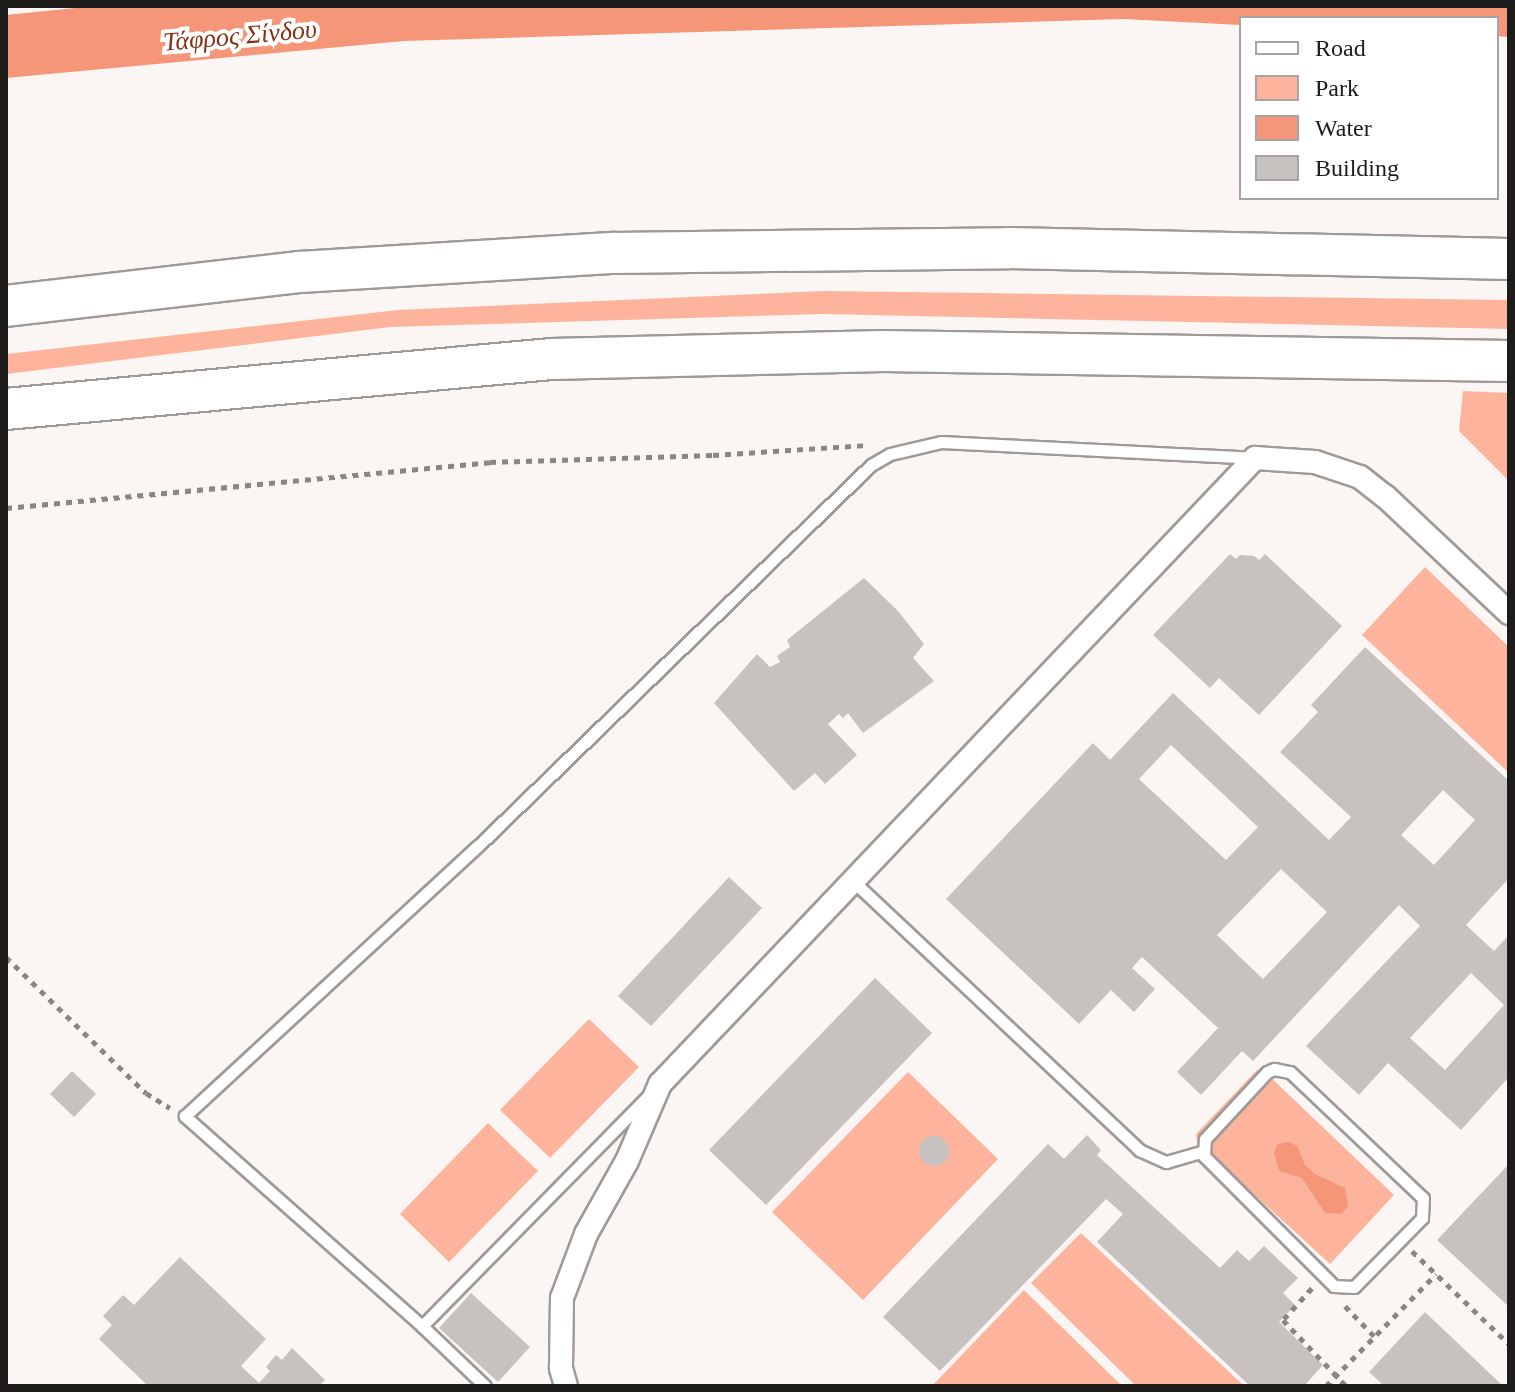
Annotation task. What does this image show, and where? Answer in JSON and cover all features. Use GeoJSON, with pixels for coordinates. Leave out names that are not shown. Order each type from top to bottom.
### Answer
{"type":"FeatureCollection","features":[{"type":"Feature","properties":{"kind":"highway"},"geometry":{"type":"LineString","coordinates":[[6,306],[300,272],[614,253],[1009,248],[1509,259]]}},
{"type":"Feature","properties":{"kind":"highway"},"geometry":{"type":"LineString","coordinates":[[6,409],[110,397],[551,359],[883,351],[1509,361]]}},
{"type":"Feature","properties":{"kind":"street"},"geometry":{"type":"LineString","coordinates":[[566,1386],[561,1368],[562,1298],[586,1234],[627,1161],[660,1084],[1255,458],[1315,462],[1360,477],[1386,497],[1509,613]]}},
{"type":"Feature","properties":{"kind":"lane"},"geometry":{"type":"LineString","coordinates":[[485,1386],[422,1326],[185,1116],[478,846],[871,465],[911,447],[941,442],[1255,458]]}},
{"type":"Feature","properties":{"kind":"lane"},"geometry":{"type":"LineString","coordinates":[[853,881],[1139,1150],[1166,1162],[1202,1152]]}},
{"type":"Feature","properties":{"kind":"lane"},"geometry":{"type":"LineString","coordinates":[[1285,1069],[1421,1194],[1425,1206],[1422,1218],[1401,1240],[1361,1283],[1349,1287],[1334,1286],[1206,1161],[1202,1152],[1205,1139],[1267,1072],[1285,1069]]}},
{"type":"Feature","properties":{"kind":"lane"},"geometry":{"type":"LineString","coordinates":[[422,1326],[660,1084]]}},
{"type":"Feature","properties":{"kind":"path"},"geometry":{"type":"LineString","coordinates":[[6,508],[490,462],[713,455],[875,445],[911,447]]}},
{"type":"Feature","properties":{"kind":"path"},"geometry":{"type":"LineString","coordinates":[[6,957],[146,1093],[185,1116]]}},
{"type":"Feature","properties":{"kind":"path"},"geometry":{"type":"LineString","coordinates":[[1401,1240],[1509,1344]]}},
{"type":"Feature","properties":{"kind":"path"},"geometry":{"type":"LineString","coordinates":[[1326,1386],[1436,1274]]}},
{"type":"Feature","properties":{"kind":"path"},"geometry":{"type":"LineString","coordinates":[[1346,1386],[1338,1374],[1283,1320],[1322,1276],[1334,1286],[1350,1314],[1375,1337]]}},
{"type":"Feature","properties":{"kind":"green space"},"geometry":{"type":"Polygon","coordinates":[[[823,291],[1509,300],[1509,329],[822,314],[390,327],[6,374],[6,354],[398,310],[823,291]]]}},
{"type":"Feature","properties":{"kind":"green space"},"geometry":{"type":"Polygon","coordinates":[[[1463,391],[1509,393],[1509,481],[1459,431],[1463,391]]]}},
{"type":"Feature","properties":{"kind":"green space"},"geometry":{"type":"Polygon","coordinates":[[[1425,567],[1509,647],[1509,773],[1362,635],[1425,567]]]}},
{"type":"Feature","properties":{"kind":"green space"},"geometry":{"type":"Polygon","coordinates":[[[589,1019],[639,1067],[550,1158],[500,1110],[589,1019]]]}},
{"type":"Feature","properties":{"kind":"green space"},"geometry":{"type":"Polygon","coordinates":[[[1257,1070],[1263,1070],[1394,1195],[1330,1264],[1197,1142],[1196,1134],[1257,1070]]]}},
{"type":"Feature","properties":{"kind":"green space"},"geometry":{"type":"Polygon","coordinates":[[[908,1072],[998,1159],[863,1300],[772,1212],[908,1072]]]}},
{"type":"Feature","properties":{"kind":"green space"},"geometry":{"type":"Polygon","coordinates":[[[488,1123],[538,1171],[449,1262],[400,1214],[488,1123]]]}},
{"type":"Feature","properties":{"kind":"green space"},"geometry":{"type":"Polygon","coordinates":[[[1081,1233],[1244,1386],[1136,1386],[1031,1283],[1081,1233]]]}},
{"type":"Feature","properties":{"kind":"green space"},"geometry":{"type":"Polygon","coordinates":[[[1024,1290],[1122,1386],[932,1386],[1024,1290]]]}},
{"type":"Feature","properties":{"kind":"water","name":"Τάφρος Σίνδου"},"geometry":{"type":"Polygon","coordinates":[[[95,6],[1509,6],[1509,37],[1499,36],[1499,16],[1239,16],[1239,25],[1123,19],[404,41],[6,78],[6,15],[95,6]]]}},
{"type":"Feature","properties":{"kind":"water"},"geometry":{"type":"Polygon","coordinates":[[[1289,1142],[1297,1146],[1305,1165],[1315,1174],[1345,1188],[1348,1206],[1342,1214],[1325,1213],[1302,1178],[1279,1171],[1274,1153],[1278,1144],[1289,1142]]]}},
{"type":"Feature","properties":{"kind":"building"},"geometry":{"type":"Polygon","coordinates":[[[1230,554],[1236,559],[1240,555],[1254,556],[1259,560],[1265,554],[1342,626],[1259,715],[1219,678],[1210,688],[1153,635],[1230,554]]]}},
{"type":"Feature","properties":{"kind":"building"},"geometry":{"type":"Polygon","coordinates":[[[864,578],[898,611],[924,644],[913,658],[934,681],[863,733],[848,713],[843,718],[839,714],[828,724],[857,755],[825,784],[815,773],[794,791],[714,703],[757,654],[770,667],[780,662],[777,656],[790,647],[787,640],[864,578]]]}},
{"type":"Feature","properties":{"kind":"building"},"geometry":{"type":"Polygon","coordinates":[[[1365,647],[1509,781],[1509,878],[1466,925],[1494,951],[1509,935],[1509,1077],[1461,1130],[1388,1063],[1359,1095],[1306,1046],[1420,926],[1399,905],[1253,1061],[1242,1051],[1201,1095],[1177,1072],[1218,1028],[1142,957],[1132,968],[1155,989],[1134,1012],[1111,990],[1079,1024],[946,899],[1093,743],[1110,760],[1173,693],[1329,840],[1351,817],[1280,752],[1318,712],[1311,705],[1365,647]],[[1171,745],[1139,779],[1226,860],[1258,827],[1171,745]],[[1443,790],[1401,835],[1434,865],[1475,820],[1443,790]],[[1281,869],[1217,935],[1263,979],[1327,912],[1281,869]],[[1471,973],[1410,1038],[1445,1070],[1504,1005],[1471,973]]]}},
{"type":"Feature","properties":{"kind":"building"},"geometry":{"type":"Polygon","coordinates":[[[729,877],[762,908],[651,1026],[618,996],[729,877]]]}},
{"type":"Feature","properties":{"kind":"building"},"geometry":{"type":"Polygon","coordinates":[[[875,978],[932,1033],[766,1205],[709,1150],[875,978]]]}},
{"type":"Feature","properties":{"kind":"building"},"geometry":{"type":"Polygon","coordinates":[[[72,1071],[96,1094],[74,1117],[50,1094],[72,1071]]]}},
{"type":"Feature","properties":{"kind":"building"},"geometry":{"type":"Polygon","coordinates":[[[1087,1135],[1101,1150],[1097,1155],[1220,1268],[1237,1250],[1249,1261],[1264,1246],[1298,1278],[1283,1293],[1295,1305],[1279,1322],[1323,1365],[1304,1386],[1250,1386],[1097,1242],[1123,1214],[1106,1199],[940,1371],[883,1317],[1048,1144],[1064,1159],[1087,1135]]]}},
{"type":"Feature","properties":{"kind":"building"},"geometry":{"type":"Polygon","coordinates":[[[934,1136],[944,1141],[949,1151],[944,1161],[934,1166],[924,1161],[919,1151],[924,1141],[934,1136]]]}},
{"type":"Feature","properties":{"kind":"building"},"geometry":{"type":"Polygon","coordinates":[[[1509,1164],[1508,1250],[1509,1307],[1437,1240],[1509,1164]]]}},
{"type":"Feature","properties":{"kind":"building"},"geometry":{"type":"Polygon","coordinates":[[[180,1257],[266,1339],[241,1366],[259,1383],[270,1371],[266,1367],[276,1355],[282,1360],[292,1348],[325,1380],[319,1386],[148,1386],[99,1339],[112,1325],[103,1316],[123,1295],[134,1305],[180,1257]]]}},
{"type":"Feature","properties":{"kind":"building"},"geometry":{"type":"Polygon","coordinates":[[[471,1293],[530,1347],[498,1382],[439,1328],[471,1293]]]}},
{"type":"Feature","properties":{"kind":"building"},"geometry":{"type":"Polygon","coordinates":[[[1425,1312],[1503,1386],[1384,1386],[1369,1372],[1425,1312]]]}}]}
